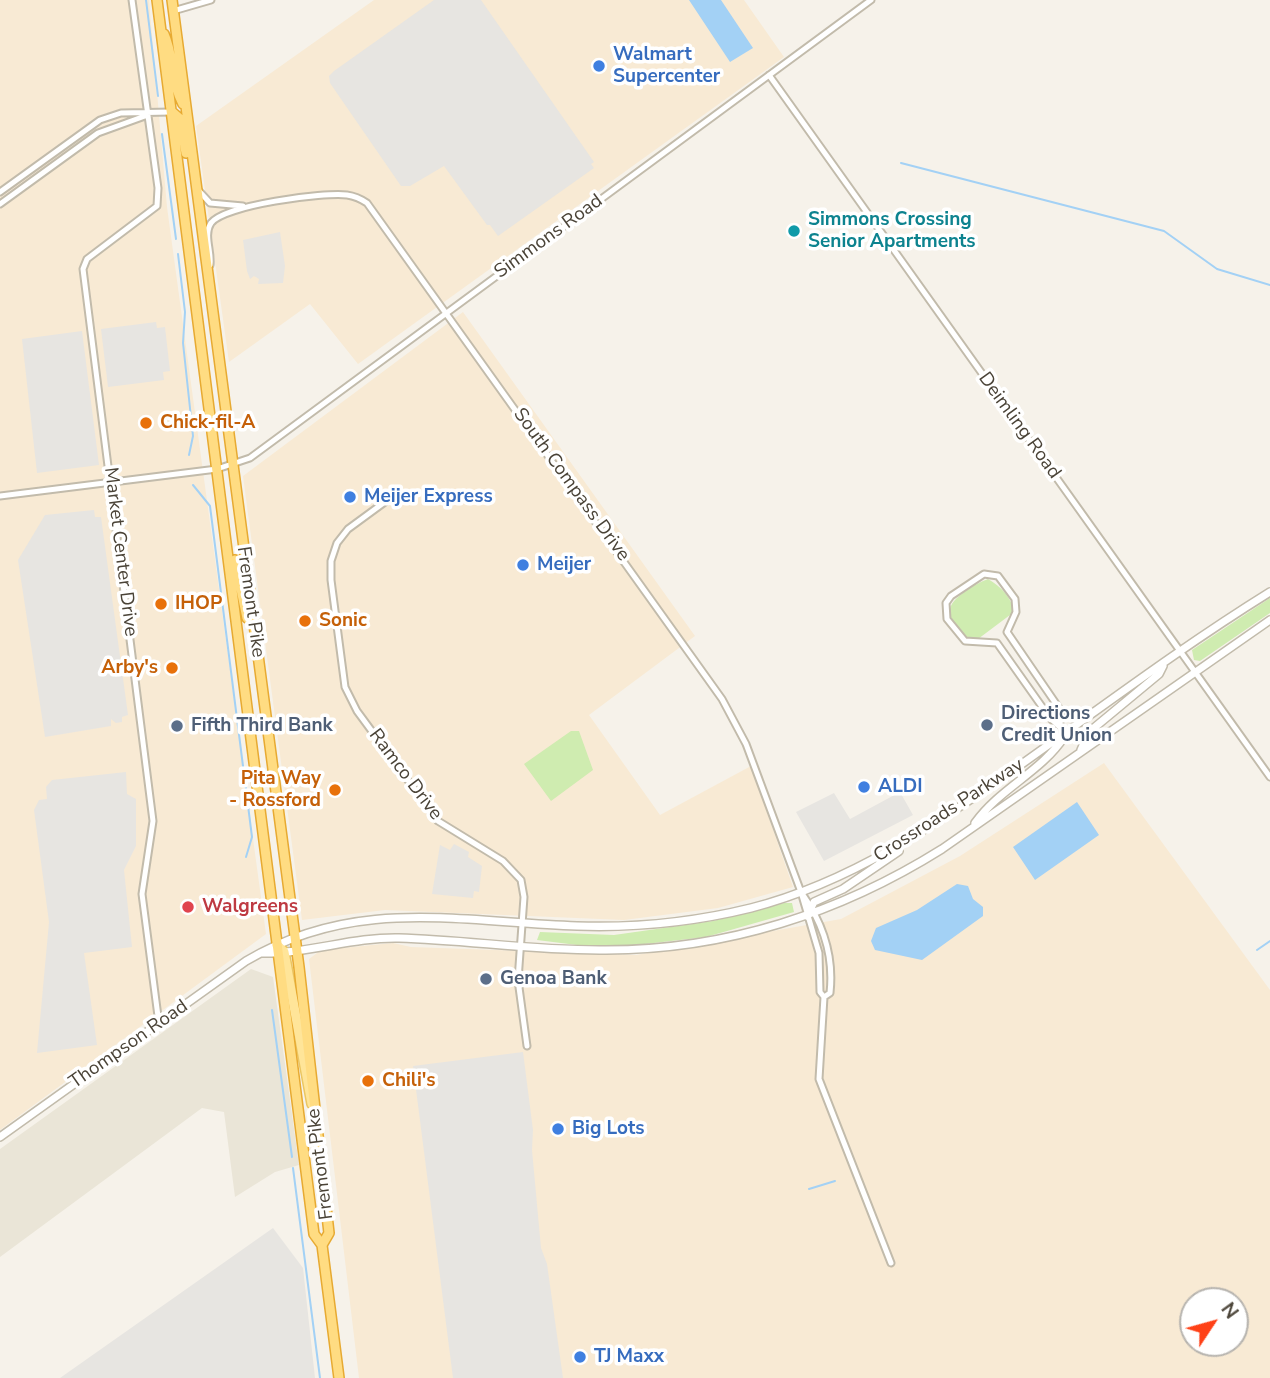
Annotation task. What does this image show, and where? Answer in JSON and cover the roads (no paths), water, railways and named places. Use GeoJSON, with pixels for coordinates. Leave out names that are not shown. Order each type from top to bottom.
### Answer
{"type":"FeatureCollection","features":[{"type":"Feature","properties":{"kind":"highway","name":"Fremont Pike"},"geometry":{"type":"LineString","coordinates":[[157,0],[225,467],[257,653],[297,950],[329,1233],[322,1245],[314,1234],[225,467],[206,273],[172,0]]}},
{"type":"Feature","properties":{"kind":"highway"},"geometry":{"type":"LineString","coordinates":[[161,26],[169,45],[177,94],[186,110]]}},
{"type":"Feature","properties":{"kind":"highway"},"geometry":{"type":"LineString","coordinates":[[172,112],[180,119],[188,172],[195,187]]}},
{"type":"Feature","properties":{"kind":"highway"},"geometry":{"type":"LineString","coordinates":[[225,467],[236,568],[257,653]]}},
{"type":"Feature","properties":{"kind":"highway"},"geometry":{"type":"LineString","coordinates":[[322,1245],[339,1378]]}},
{"type":"Feature","properties":{"kind":"main road"},"geometry":{"type":"LineString","coordinates":[[280,950],[300,1029],[307,1089],[315,1112]]}},
{"type":"Feature","properties":{"kind":"street"},"geometry":{"type":"LineString","coordinates":[[132,0],[146,115]]}},
{"type":"Feature","properties":{"kind":"street"},"geometry":{"type":"LineString","coordinates":[[173,11],[211,0]]}},
{"type":"Feature","properties":{"kind":"street","name":"Simmons Road"},"geometry":{"type":"LineString","coordinates":[[225,467],[250,458],[289,430],[446,311],[871,0]]}},
{"type":"Feature","properties":{"kind":"street","name":"Deimling Road"},"geometry":{"type":"LineString","coordinates":[[769,75],[1270,777]]}},
{"type":"Feature","properties":{"kind":"street"},"geometry":{"type":"LineString","coordinates":[[0,192],[100,120],[121,113],[146,115],[172,112]]}},
{"type":"Feature","properties":{"kind":"street"},"geometry":{"type":"LineString","coordinates":[[0,204],[98,133],[146,115]]}},
{"type":"Feature","properties":{"kind":"street","name":"Market Center Drive"},"geometry":{"type":"LineString","coordinates":[[146,115],[158,188],[157,206],[87,259],[83,269],[153,821],[142,894],[159,1024]]}},
{"type":"Feature","properties":{"kind":"street","name":"South Compass Drive"},"geometry":{"type":"LineString","coordinates":[[195,187],[210,203],[246,206],[339,195],[362,200],[378,216],[722,699],[751,755],[802,892],[819,953],[820,992],[824,997],[818,1060],[823,1096],[851,1155],[891,1263]]}},
{"type":"Feature","properties":{"kind":"street","name":"South Compass Drive"},"geometry":{"type":"LineString","coordinates":[[206,273],[211,259],[208,236],[210,224],[221,215],[246,206]]}},
{"type":"Feature","properties":{"kind":"street"},"geometry":{"type":"LineString","coordinates":[[0,496],[225,467]]}},
{"type":"Feature","properties":{"kind":"street","name":"Ramco Drive"},"geometry":{"type":"LineString","coordinates":[[393,496],[348,530],[337,543],[331,561],[345,687],[357,711],[438,821],[478,844],[516,874],[524,888],[518,980],[527,1046]]}},
{"type":"Feature","properties":{"kind":"street"},"geometry":{"type":"LineString","coordinates":[[971,829],[980,816],[1019,780],[1051,757],[1066,733],[1060,724],[1050,718],[997,643],[965,641],[947,619],[945,612],[948,599],[977,578],[987,574],[998,576],[1014,596],[1016,612],[1007,632],[1061,712],[1060,724]]}},
{"type":"Feature","properties":{"kind":"street","name":"Crossroads Parkway"},"geometry":{"type":"LineString","coordinates":[[295,938],[349,923],[402,915],[602,927],[665,923],[726,913],[802,892],[872,862],[922,833],[1165,662],[1270,592]]}},
{"type":"Feature","properties":{"kind":"street","name":"Crossroads Parkway"},"geometry":{"type":"LineString","coordinates":[[297,950],[377,938],[605,950],[673,947],[735,936],[807,915],[814,909],[887,881],[971,829],[1270,620]]}},
{"type":"Feature","properties":{"kind":"street"},"geometry":{"type":"LineString","coordinates":[[1080,752],[1088,732],[1159,674],[1165,662]]}},
{"type":"Feature","properties":{"kind":"street"},"geometry":{"type":"LineString","coordinates":[[1035,696],[1046,689]]}},
{"type":"Feature","properties":{"kind":"street"},"geometry":{"type":"LineString","coordinates":[[814,909],[814,902],[843,889],[888,860],[922,833]]}},
{"type":"Feature","properties":{"kind":"street","name":"South Compass Drive"},"geometry":{"type":"LineString","coordinates":[[802,892],[814,909],[831,962],[830,993],[824,997]]}},
{"type":"Feature","properties":{"kind":"street","name":"Thompson Road"},"geometry":{"type":"LineString","coordinates":[[280,950],[295,938]]}},
{"type":"Feature","properties":{"kind":"street","name":"Thompson Road"},"geometry":{"type":"LineString","coordinates":[[0,1137],[259,953],[297,950]]}},
{"type":"Feature","properties":{"kind":"water"},"geometry":{"type":"Polygon","coordinates":[[[689,0],[721,0],[753,48],[730,62],[689,0]]]}},
{"type":"Feature","properties":{"kind":"water"},"geometry":{"type":"Polygon","coordinates":[[[1077,802],[1099,835],[1035,880],[1013,847],[1077,802]]]}},
{"type":"Feature","properties":{"kind":"water"},"geometry":{"type":"Polygon","coordinates":[[[957,884],[968,886],[973,899],[983,907],[983,916],[922,960],[875,950],[871,941],[876,928],[917,910],[957,884]]]}},
{"type":"Feature","properties":{"kind":"waterway"},"geometry":{"type":"LineString","coordinates":[[146,0],[158,96]]}},
{"type":"Feature","properties":{"kind":"waterway"},"geometry":{"type":"LineString","coordinates":[[162,134],[176,239]]}},
{"type":"Feature","properties":{"kind":"waterway"},"geometry":{"type":"LineString","coordinates":[[901,163],[1164,231],[1217,269],[1270,285]]}},
{"type":"Feature","properties":{"kind":"waterway"},"geometry":{"type":"LineString","coordinates":[[178,254],[185,312],[183,343],[193,436],[189,455]]}},
{"type":"Feature","properties":{"kind":"waterway"},"geometry":{"type":"LineString","coordinates":[[193,485],[210,506],[252,837],[246,857]]}},
{"type":"Feature","properties":{"kind":"waterway"},"geometry":{"type":"LineString","coordinates":[[1257,950],[1270,941]]}},
{"type":"Feature","properties":{"kind":"waterway"},"geometry":{"type":"LineString","coordinates":[[272,1010],[292,1157]]}},
{"type":"Feature","properties":{"kind":"waterway"},"geometry":{"type":"LineString","coordinates":[[293,1168],[320,1378]]}},
{"type":"Feature","properties":{"kind":"waterway"},"geometry":{"type":"LineString","coordinates":[[809,1189],[835,1181]]}},
{"type":"Feature","properties":{"kind":"place","name":"Walmart Supercenter"},"geometry":{"type":"Point","coordinates":[599,66]}},
{"type":"Feature","properties":{"kind":"place","name":"Simmons Crossing Senior Apartments"},"geometry":{"type":"Point","coordinates":[794,231]}},
{"type":"Feature","properties":{"kind":"place","name":"Chick-fil-A"},"geometry":{"type":"Point","coordinates":[146,423]}},
{"type":"Feature","properties":{"kind":"place","name":"Meijer Express"},"geometry":{"type":"Point","coordinates":[350,497]}},
{"type":"Feature","properties":{"kind":"place","name":"Meijer"},"geometry":{"type":"Point","coordinates":[523,565]}},
{"type":"Feature","properties":{"kind":"place","name":"IHOP"},"geometry":{"type":"Point","coordinates":[161,604]}},
{"type":"Feature","properties":{"kind":"place","name":"Sonic"},"geometry":{"type":"Point","coordinates":[305,621]}},
{"type":"Feature","properties":{"kind":"place","name":"Arby's"},"geometry":{"type":"Point","coordinates":[172,668]}},
{"type":"Feature","properties":{"kind":"place","name":"Directions Credit Union"},"geometry":{"type":"Point","coordinates":[987,725]}},
{"type":"Feature","properties":{"kind":"place","name":"Fifth Third Bank"},"geometry":{"type":"Point","coordinates":[177,726]}},
{"type":"Feature","properties":{"kind":"place","name":"ALDI"},"geometry":{"type":"Point","coordinates":[864,787]}},
{"type":"Feature","properties":{"kind":"place","name":"Pita Way - Rossford"},"geometry":{"type":"Point","coordinates":[335,790]}},
{"type":"Feature","properties":{"kind":"place","name":"Walgreens"},"geometry":{"type":"Point","coordinates":[188,907]}},
{"type":"Feature","properties":{"kind":"place","name":"Genoa Bank"},"geometry":{"type":"Point","coordinates":[486,979]}},
{"type":"Feature","properties":{"kind":"place","name":"Chili's"},"geometry":{"type":"Point","coordinates":[368,1081]}},
{"type":"Feature","properties":{"kind":"place","name":"Big Lots"},"geometry":{"type":"Point","coordinates":[558,1129]}},
{"type":"Feature","properties":{"kind":"place","name":"TJ Maxx"},"geometry":{"type":"Point","coordinates":[580,1357]}}]}
